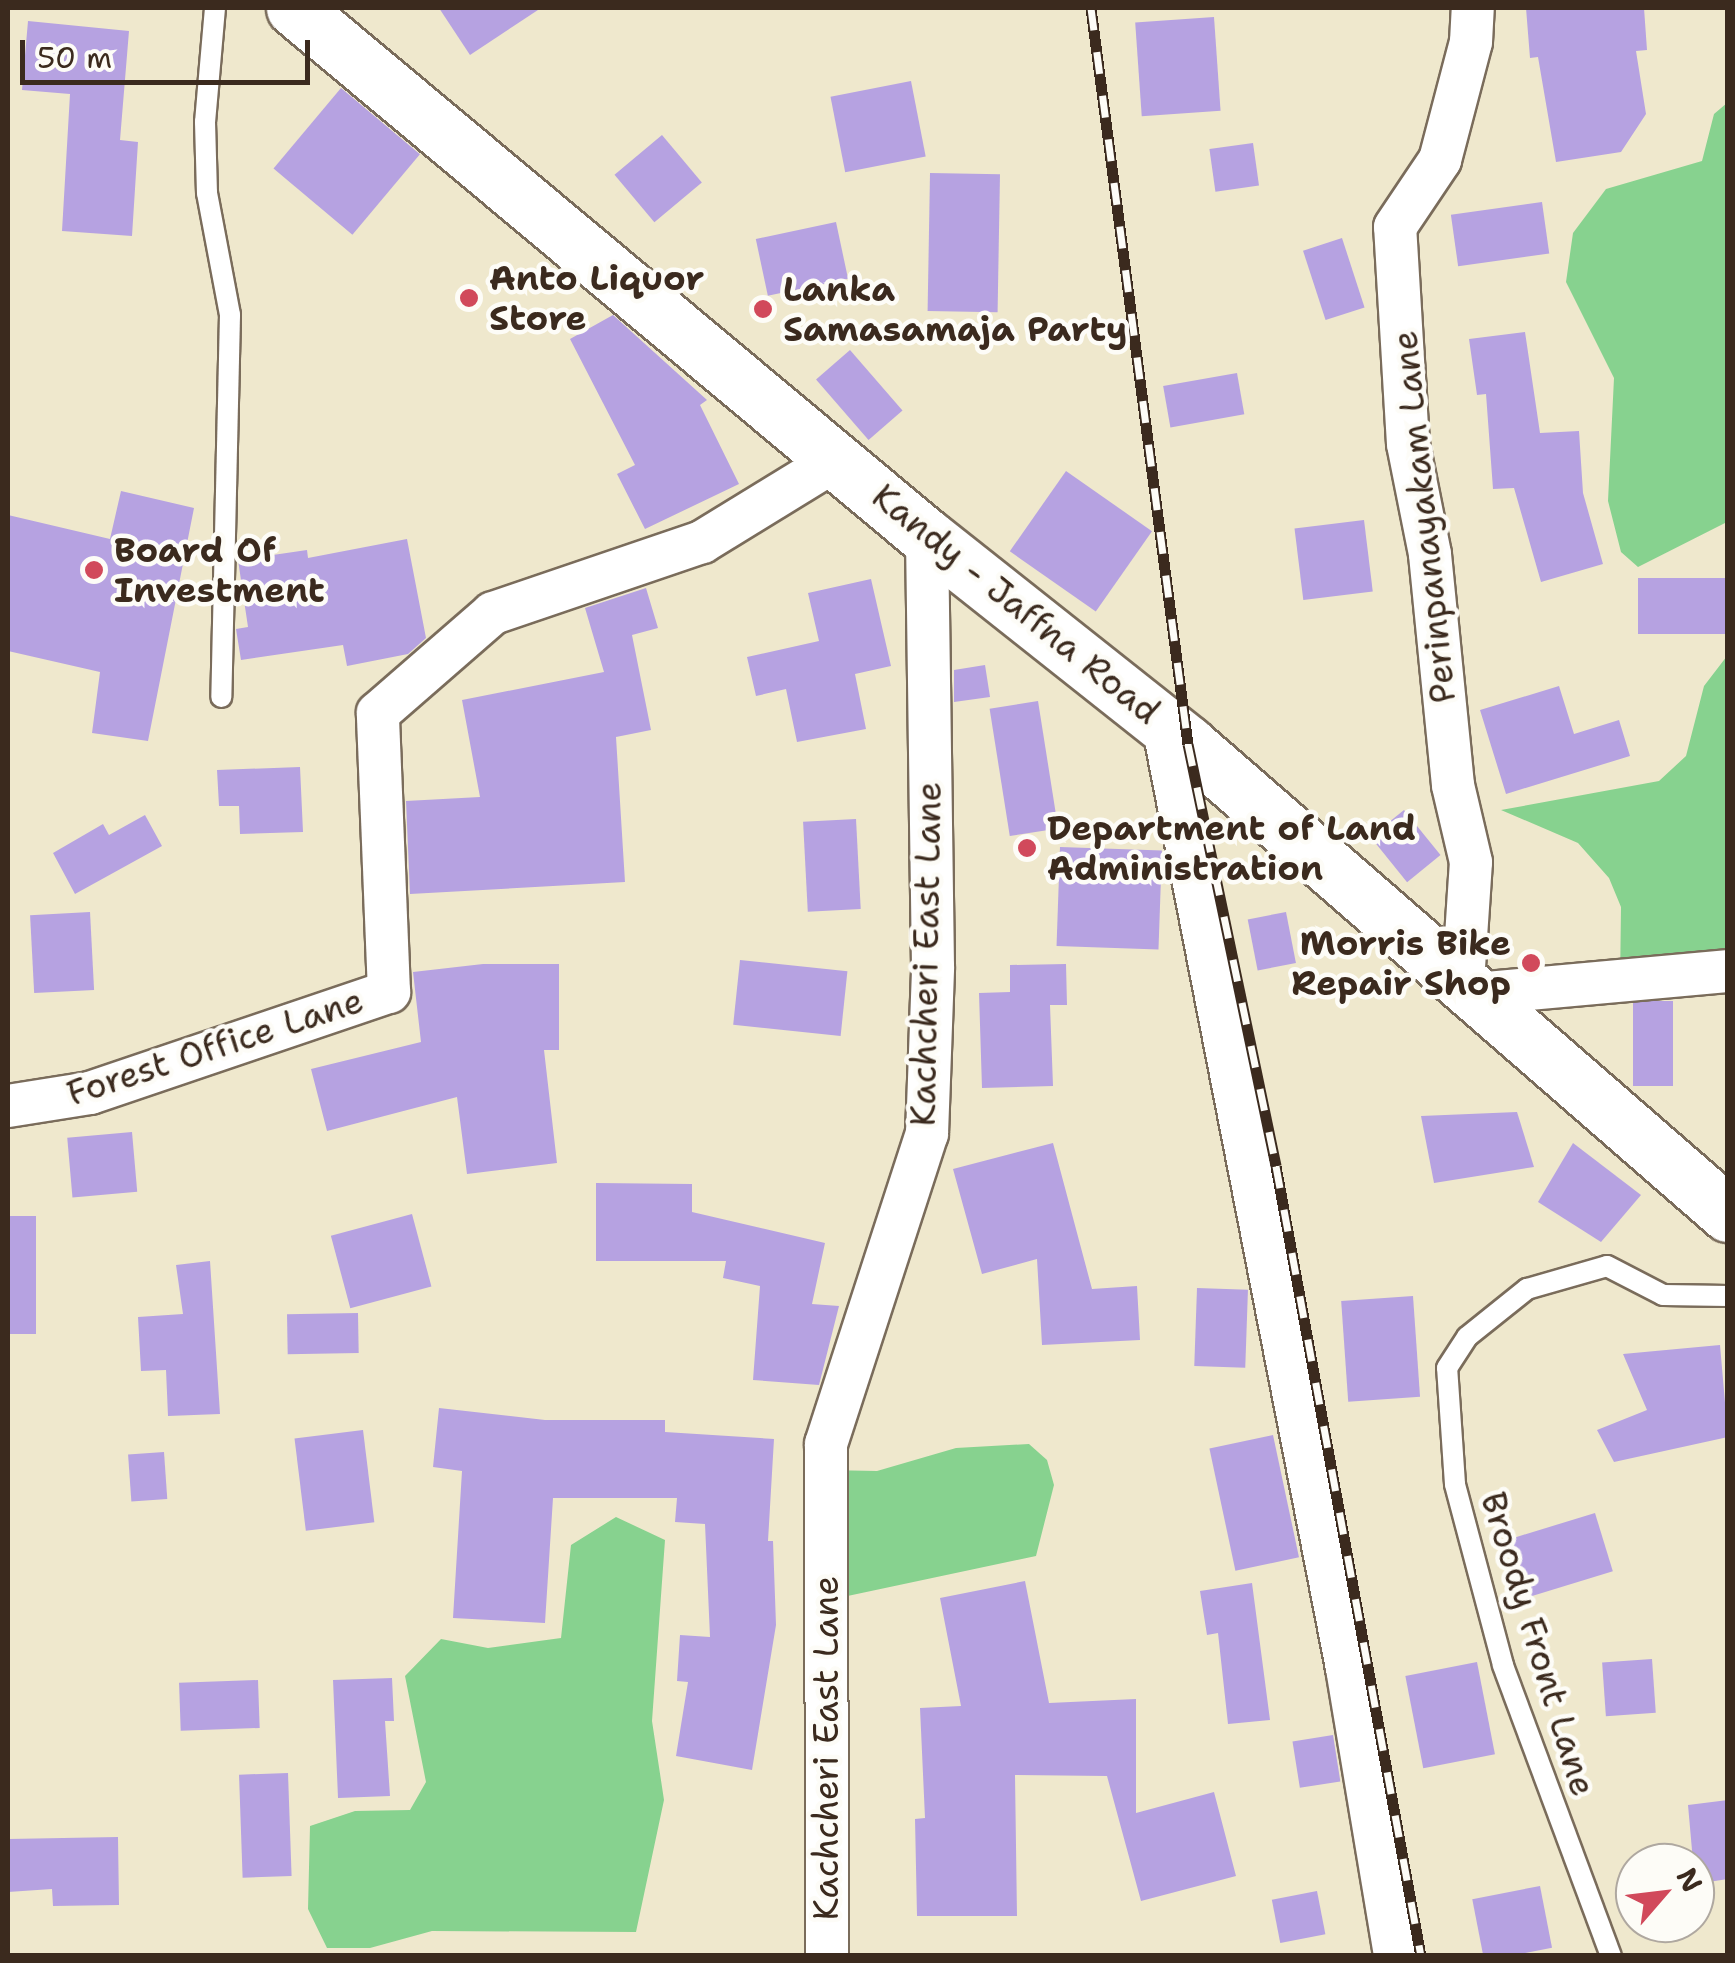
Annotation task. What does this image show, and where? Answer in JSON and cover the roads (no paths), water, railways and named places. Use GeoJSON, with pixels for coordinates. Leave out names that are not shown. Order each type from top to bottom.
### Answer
{"type":"FeatureCollection","features":[{"type":"Feature","properties":{"kind":"highway","name":"Kandy - Jaffna Road"},"geometry":{"type":"LineString","coordinates":[[294,8],[839,458],[926,537],[1163,724],[1728,1214]]}},
{"type":"Feature","properties":{"kind":"street","name":"Perinpanayakam Lane"},"geometry":{"type":"LineString","coordinates":[[1469,988],[1470,862],[1453,785],[1430,554],[1408,444],[1394,227],[1440,160],[1471,42],[1472,8]]}},
{"type":"Feature","properties":{"kind":"street","name":"Forest Office Lane"},"geometry":{"type":"LineString","coordinates":[[8,1106],[90,1093],[389,992],[378,713],[493,613],[702,542],[839,458]]}},
{"type":"Feature","properties":{"kind":"street","name":"Kachcheri East Lane"},"geometry":{"type":"LineString","coordinates":[[827,1956],[826,1444],[927,1134],[934,967],[926,537]]}},
{"type":"Feature","properties":{"kind":"street"},"geometry":{"type":"LineString","coordinates":[[1163,724],[1347,1668],[1395,1956]]}},
{"type":"Feature","properties":{"kind":"street"},"geometry":{"type":"LineString","coordinates":[[1469,988],[1728,971]]}},
{"type":"Feature","properties":{"kind":"lane"},"geometry":{"type":"LineString","coordinates":[[215,8],[207,193],[230,315],[221,696]]}},
{"type":"Feature","properties":{"kind":"lane","name":"Broody Front Lane"},"geometry":{"type":"LineString","coordinates":[[1611,1956],[1503,1665],[1455,1484],[1448,1368],[1467,1337],[1527,1289],[1607,1266],[1663,1295],[1728,1296]]}},
{"type":"Feature","properties":{"kind":"railway"},"geometry":{"type":"LineString","coordinates":[[1091,8],[1188,744],[1276,1166],[1421,1956]]}},
{"type":"Feature","properties":{"kind":"place","name":"Anto Liquor Store"},"geometry":{"type":"Point","coordinates":[469,298]}},
{"type":"Feature","properties":{"kind":"place","name":"Lanka Samasamaja Party"},"geometry":{"type":"Point","coordinates":[763,309]}},
{"type":"Feature","properties":{"kind":"place","name":"Board Of Investment"},"geometry":{"type":"Point","coordinates":[94,570]}},
{"type":"Feature","properties":{"kind":"place","name":"Department of Land Administration"},"geometry":{"type":"Point","coordinates":[1027,848]}},
{"type":"Feature","properties":{"kind":"place","name":"Morris Bike Repair Shop"},"geometry":{"type":"Point","coordinates":[1531,963]}}]}
